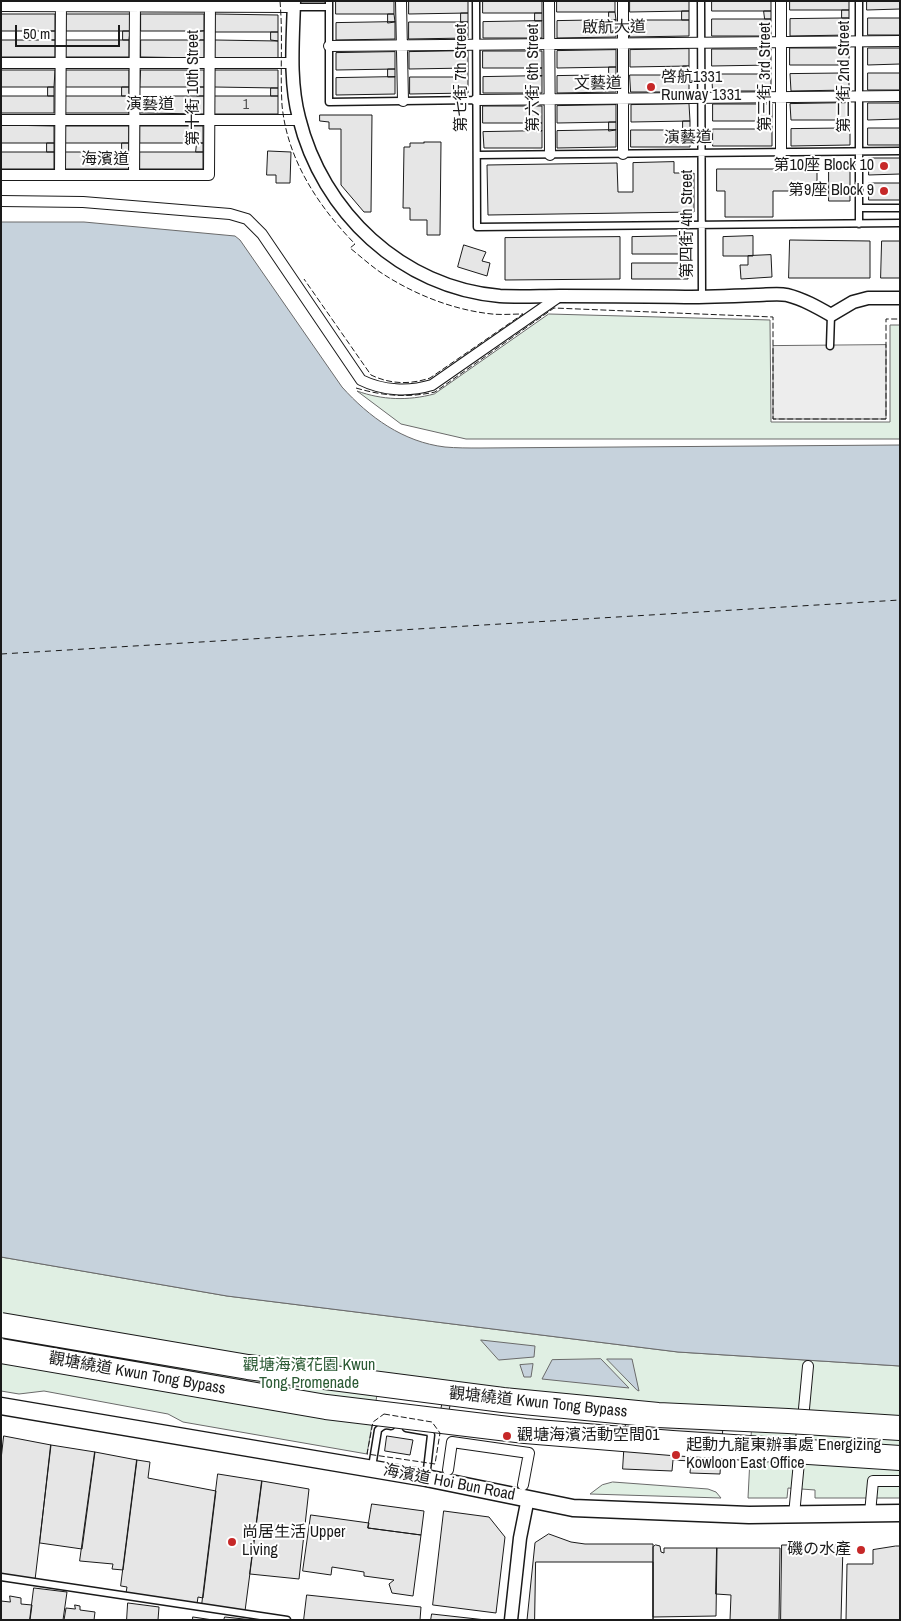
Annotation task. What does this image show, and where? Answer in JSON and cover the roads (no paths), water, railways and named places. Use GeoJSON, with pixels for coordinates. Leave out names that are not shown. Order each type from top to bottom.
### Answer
{"type":"FeatureCollection","features":[{"type":"Feature","properties":{"kind":"highway","name":"觀塘繞道 Kwun Tong Bypass"},"geometry":{"type":"LineString","coordinates":[[1,1325],[248,1367],[503,1400],[658,1415],[788,1420],[900,1428]]}},
{"type":"Feature","properties":{"kind":"highway","name":"觀塘繞道 Kwun Tong Bypass"},"geometry":{"type":"LineString","coordinates":[[1,1351],[326,1407],[525,1431],[900,1458]]}},
{"type":"Feature","properties":{"kind":"street"},"geometry":{"type":"LineString","coordinates":[[401,1],[403,101]]}},
{"type":"Feature","properties":{"kind":"street","name":"第六街 6th Street"},"geometry":{"type":"LineString","coordinates":[[549,1],[550,155]]}},
{"type":"Feature","properties":{"kind":"street"},"geometry":{"type":"LineString","coordinates":[[623,1],[623,154]]}},
{"type":"Feature","properties":{"kind":"street","name":"第三街 3rd Street"},"geometry":{"type":"LineString","coordinates":[[781,1],[781,152]]}},
{"type":"Feature","properties":{"kind":"street"},"geometry":{"type":"LineString","coordinates":[[60,175],[61,4]]}},
{"type":"Feature","properties":{"kind":"street"},"geometry":{"type":"LineString","coordinates":[[1,6],[61,4],[294,4],[294,94],[299,120],[313,160],[335,200],[365,234],[400,261],[438,281],[480,293],[500,296],[702,297],[784,294],[804,300],[831,315],[853,302],[868,298],[900,298]]}},
{"type":"Feature","properties":{"kind":"street"},"geometry":{"type":"LineString","coordinates":[[134,175],[135,4]]}},
{"type":"Feature","properties":{"kind":"street","name":"第十街 10th Street"},"geometry":{"type":"LineString","coordinates":[[209,175],[210,4]]}},
{"type":"Feature","properties":{"kind":"street","name":"啟航大道"},"geometry":{"type":"LineString","coordinates":[[329,46],[900,41]]}},
{"type":"Feature","properties":{"kind":"street"},"geometry":{"type":"LineString","coordinates":[[1,63],[293,64]]}},
{"type":"Feature","properties":{"kind":"street","name":"文藝道"},"geometry":{"type":"LineString","coordinates":[[476,100],[900,96]]}},
{"type":"Feature","properties":{"kind":"street","name":"演藝道"},"geometry":{"type":"LineString","coordinates":[[1,120],[299,120]]}},
{"type":"Feature","properties":{"kind":"street","name":"海濱道"},"geometry":{"type":"LineString","coordinates":[[1,174],[209,175]]}},
{"type":"Feature","properties":{"kind":"street"},"geometry":{"type":"LineString","coordinates":[[1,201],[83,202],[230,214],[247,219],[262,234],[362,380],[382,388],[410,390],[432,386],[560,296]]}},
{"type":"Feature","properties":{"kind":"street"},"geometry":{"type":"LineString","coordinates":[[794,1515],[808,1366]]}},
{"type":"Feature","properties":{"kind":"street","name":"海濱道 Hoi Bun Road"},"geometry":{"type":"LineString","coordinates":[[1,1406],[426,1478],[526,1492],[573,1508],[794,1515],[900,1513]]}},
{"type":"Feature","properties":{"kind":"street"},"geometry":{"type":"LineString","coordinates":[[448,1470],[452,1442],[529,1453],[511,1620]]}},
{"type":"Feature","properties":{"kind":"street"},"geometry":{"type":"LineString","coordinates":[[870,1513],[872,1482],[900,1481]]}},
{"type":"Feature","properties":{"kind":"lane","name":"第七街 7th Street"},"geometry":{"type":"LineString","coordinates":[[476,1],[477,227],[701,225]]}},
{"type":"Feature","properties":{"kind":"lane","name":"第四街 4th Street"},"geometry":{"type":"LineString","coordinates":[[701,1],[702,297]]}},
{"type":"Feature","properties":{"kind":"lane","name":"第二街 2nd Street"},"geometry":{"type":"LineString","coordinates":[[858,1],[859,224]]}},
{"type":"Feature","properties":{"kind":"lane"},"geometry":{"type":"LineString","coordinates":[[294,4],[329,4],[329,102],[476,100]]}},
{"type":"Feature","properties":{"kind":"lane","name":"演藝道"},"geometry":{"type":"LineString","coordinates":[[477,155],[900,152]]}},
{"type":"Feature","properties":{"kind":"lane"},"geometry":{"type":"LineString","coordinates":[[859,208],[900,208]]}},
{"type":"Feature","properties":{"kind":"lane"},"geometry":{"type":"LineString","coordinates":[[701,225],[900,223]]}},
{"type":"Feature","properties":{"kind":"lane"},"geometry":{"type":"LineString","coordinates":[[830,346],[831,315]]}},
{"type":"Feature","properties":{"kind":"lane"},"geometry":{"type":"LineString","coordinates":[[372,1469],[378,1430],[381,1426],[386,1425],[428,1432],[431,1435],[426,1478]]}},
{"type":"Feature","properties":{"kind":"lane"},"geometry":{"type":"LineString","coordinates":[[1,1577],[287,1620]]}},
{"type":"Feature","properties":{"kind":"place","name":"啓航1331 Runway 1331"},"geometry":{"type":"Point","coordinates":[651,87]}},
{"type":"Feature","properties":{"kind":"place","name":"第10座 Block 10"},"geometry":{"type":"Point","coordinates":[884,166]}},
{"type":"Feature","properties":{"kind":"place","name":"第9座 Block 9"},"geometry":{"type":"Point","coordinates":[884,191]}},
{"type":"Feature","properties":{"kind":"place","name":"觀塘海濱活動空間01"},"geometry":{"type":"Point","coordinates":[507,1436]}},
{"type":"Feature","properties":{"kind":"place","name":"起動九龍東辦事處 Energizing Kowloon East Office"},"geometry":{"type":"Point","coordinates":[676,1455]}},
{"type":"Feature","properties":{"kind":"place","name":"尚居生活 Upper Living"},"geometry":{"type":"Point","coordinates":[232,1542]}},
{"type":"Feature","properties":{"kind":"place","name":"磯の水產"},"geometry":{"type":"Point","coordinates":[861,1550]}},
{"type":"Feature","properties":{"kind":"park label","name":"觀塘海濱花園 Kwun Tong Promenade"},"geometry":{"type":"Point","coordinates":[309,1375]}}]}
